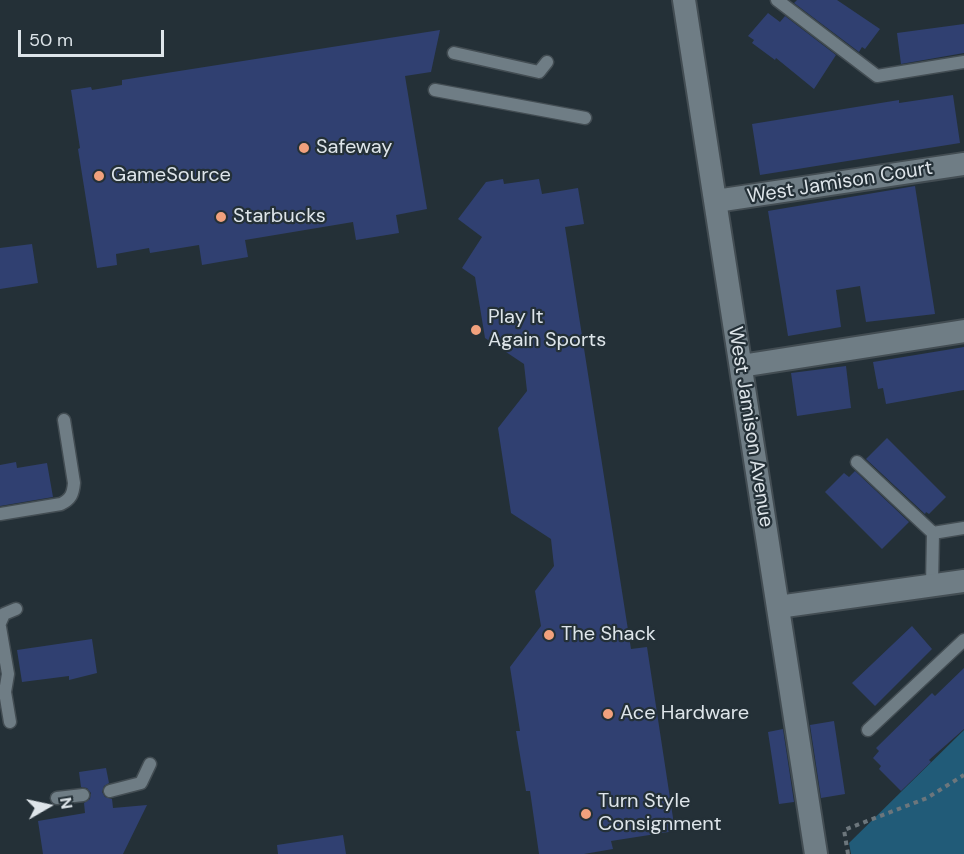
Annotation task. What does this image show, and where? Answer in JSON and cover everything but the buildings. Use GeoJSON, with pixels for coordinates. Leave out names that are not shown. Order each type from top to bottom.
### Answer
{"type":"FeatureCollection","features":[{"type":"Feature","properties":{"kind":"street","name":"West Jamison Avenue"},"geometry":{"type":"LineString","coordinates":[[684,0],[816,854]]}},
{"type":"Feature","properties":{"kind":"street","name":"West Jamison Court"},"geometry":{"type":"LineString","coordinates":[[716,201],[964,164]]}},
{"type":"Feature","properties":{"kind":"street"},"geometry":{"type":"LineString","coordinates":[[741,366],[964,331]]}},
{"type":"Feature","properties":{"kind":"street"},"geometry":{"type":"LineString","coordinates":[[778,607],[964,581]]}},
{"type":"Feature","properties":{"kind":"lane"},"geometry":{"type":"LineString","coordinates":[[777,0],[877,76],[964,62]]}},
{"type":"Feature","properties":{"kind":"lane"},"geometry":{"type":"LineString","coordinates":[[454,53],[539,72],[548,62]]}},
{"type":"Feature","properties":{"kind":"lane"},"geometry":{"type":"LineString","coordinates":[[435,90],[585,118]]}},
{"type":"Feature","properties":{"kind":"lane"},"geometry":{"type":"LineString","coordinates":[[0,514],[61,504],[69,500],[73,493],[74,483],[64,420]]}},
{"type":"Feature","properties":{"kind":"lane"},"geometry":{"type":"LineString","coordinates":[[857,462],[933,532],[932,585]]}},
{"type":"Feature","properties":{"kind":"lane"},"geometry":{"type":"LineString","coordinates":[[933,532],[964,528]]}},
{"type":"Feature","properties":{"kind":"lane"},"geometry":{"type":"LineString","coordinates":[[10,722],[5,692],[8,674],[0,625],[4,614],[16,609]]}},
{"type":"Feature","properties":{"kind":"lane"},"geometry":{"type":"LineString","coordinates":[[868,730],[964,640]]}},
{"type":"Feature","properties":{"kind":"lane"},"geometry":{"type":"LineString","coordinates":[[110,791],[141,783],[150,764]]}},
{"type":"Feature","properties":{"kind":"lane"},"geometry":{"type":"LineString","coordinates":[[57,798],[83,795]]}},
{"type":"Feature","properties":{"kind":"path"},"geometry":{"type":"LineString","coordinates":[[848,854],[844,830],[927,798],[964,775]]}},
{"type":"Feature","properties":{"kind":"shaded area"},"geometry":{"type":"Polygon","coordinates":[[[964,730],[964,854],[851,854],[849,843],[964,730]]]}},
{"type":"Feature","properties":{"kind":"place","name":"Safeway"},"geometry":{"type":"Point","coordinates":[304,148]}},
{"type":"Feature","properties":{"kind":"place","name":"GameSource"},"geometry":{"type":"Point","coordinates":[99,176]}},
{"type":"Feature","properties":{"kind":"place","name":"Starbucks"},"geometry":{"type":"Point","coordinates":[221,217]}},
{"type":"Feature","properties":{"kind":"place","name":"Play It Again Sports"},"geometry":{"type":"Point","coordinates":[476,330]}},
{"type":"Feature","properties":{"kind":"place","name":"The Shack"},"geometry":{"type":"Point","coordinates":[549,635]}},
{"type":"Feature","properties":{"kind":"place","name":"Ace Hardware"},"geometry":{"type":"Point","coordinates":[608,714]}},
{"type":"Feature","properties":{"kind":"place","name":"Turn Style Consignment"},"geometry":{"type":"Point","coordinates":[586,814]}}]}
